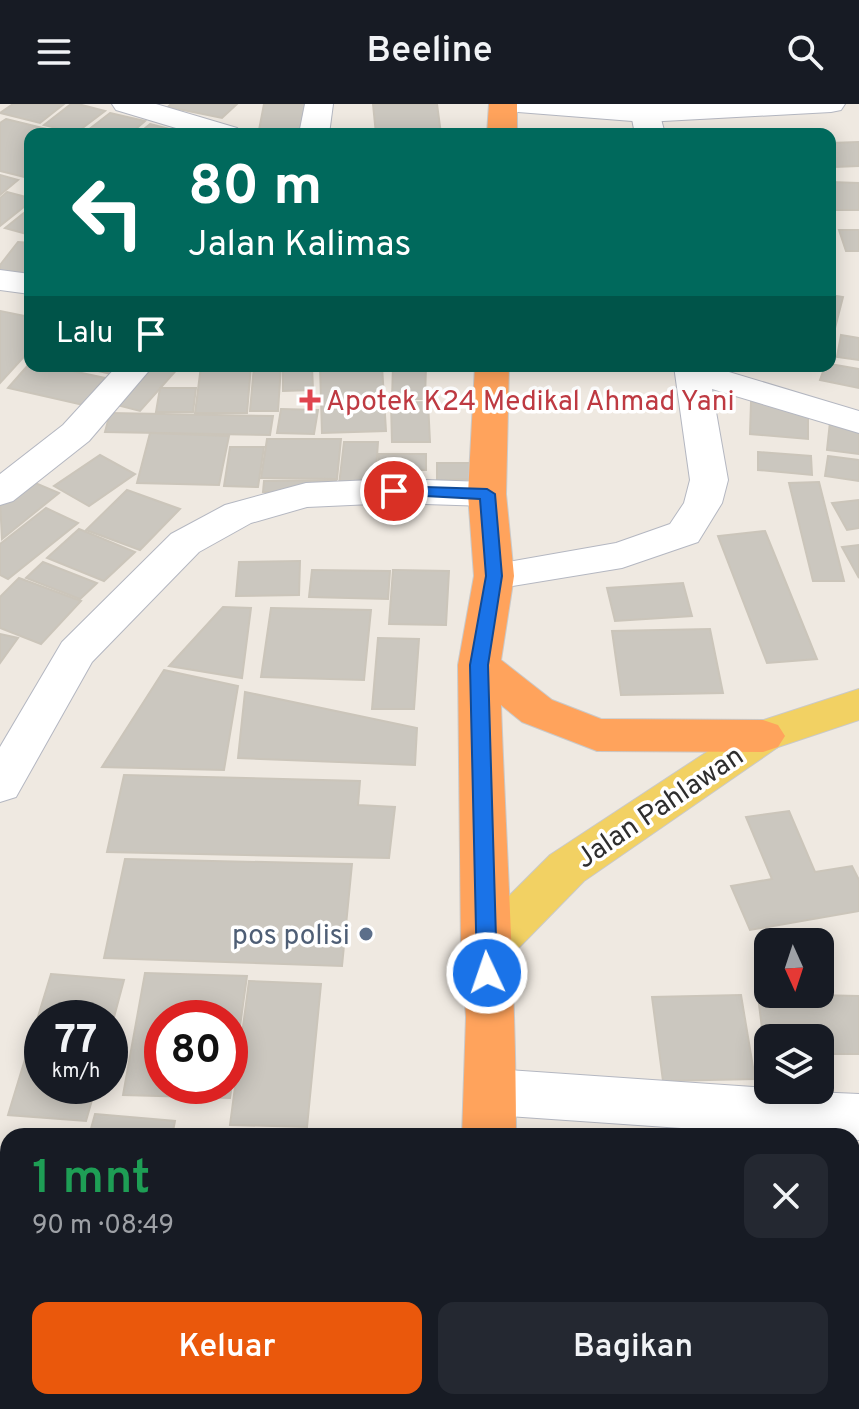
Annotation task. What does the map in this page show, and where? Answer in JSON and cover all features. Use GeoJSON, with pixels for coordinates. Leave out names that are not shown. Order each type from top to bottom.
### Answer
{"type":"FeatureCollection","features":[{"type":"Feature","properties":{"kind":"highway"},"geometry":{"type":"LineString","coordinates":[[502,128],[503,104]]}},
{"type":"Feature","properties":{"kind":"highway"},"geometry":{"type":"LineString","coordinates":[[490,1114],[491,1017],[485,951],[479,665],[494,576],[487,494],[492,372]]}},
{"type":"Feature","properties":{"kind":"highway"},"geometry":{"type":"LineString","coordinates":[[479,665],[537,711],[597,735],[763,736]]}},
{"type":"Feature","properties":{"kind":"main road","name":"Jalan Pahlawan"},"geometry":{"type":"LineString","coordinates":[[485,951],[567,868],[763,736],[859,704]]}},
{"type":"Feature","properties":{"kind":"street"},"geometry":{"type":"LineString","coordinates":[[126,104],[207,128]]}},
{"type":"Feature","properties":{"kind":"street"},"geometry":{"type":"LineString","coordinates":[[315,128],[319,104]]}},
{"type":"Feature","properties":{"kind":"street"},"geometry":{"type":"LineString","coordinates":[[518,104],[646,117],[831,104]]}},
{"type":"Feature","properties":{"kind":"street"},"geometry":{"type":"LineString","coordinates":[[0,280],[24,283]]}},
{"type":"Feature","properties":{"kind":"street"},"geometry":{"type":"LineString","coordinates":[[0,493],[76,433],[131,372]]}},
{"type":"Feature","properties":{"kind":"street"},"geometry":{"type":"LineString","coordinates":[[494,576],[622,555],[684,533],[703,503],[709,480],[691,372]]}},
{"type":"Feature","properties":{"kind":"street"},"geometry":{"type":"LineString","coordinates":[[701,372],[859,422]]}},
{"type":"Feature","properties":{"kind":"street"},"geometry":{"type":"LineString","coordinates":[[0,785],[77,652],[185,543],[238,514],[306,495],[394,491],[487,494]]}},
{"type":"Feature","properties":{"kind":"street"},"geometry":{"type":"LineString","coordinates":[[490,1114],[859,1117]]}},
{"type":"Feature","properties":{"kind":"building"},"geometry":{"type":"Polygon","coordinates":[[[13,104],[64,104],[40,123],[0,113],[13,104]]]}},
{"type":"Feature","properties":{"kind":"building"},"geometry":{"type":"Polygon","coordinates":[[[71,104],[105,111],[83,128],[44,125],[71,104]]]}},
{"type":"Feature","properties":{"kind":"building"},"geometry":{"type":"Polygon","coordinates":[[[171,104],[237,104],[222,118],[168,107],[171,104]]]}},
{"type":"Feature","properties":{"kind":"building"},"geometry":{"type":"Polygon","coordinates":[[[264,104],[313,104],[309,128],[259,128],[264,104]]]}},
{"type":"Feature","properties":{"kind":"building"},"geometry":{"type":"Polygon","coordinates":[[[373,104],[437,104],[440,128],[375,128],[373,104]]]}},
{"type":"Feature","properties":{"kind":"building"},"geometry":{"type":"Polygon","coordinates":[[[110,113],[145,121],[137,128],[91,128],[110,113]]]}},
{"type":"Feature","properties":{"kind":"building"},"geometry":{"type":"Polygon","coordinates":[[[6,119],[43,128],[24,128],[24,177],[0,171],[0,123],[6,119]]]}},
{"type":"Feature","properties":{"kind":"building"},"geometry":{"type":"Polygon","coordinates":[[[150,124],[166,128],[145,128],[150,124]]]}},
{"type":"Feature","properties":{"kind":"building"},"geometry":{"type":"Polygon","coordinates":[[[859,142],[859,166],[836,167],[836,143],[859,142]]]}},
{"type":"Feature","properties":{"kind":"building"},"geometry":{"type":"Polygon","coordinates":[[[0,175],[18,180],[0,195],[0,175]]]}},
{"type":"Feature","properties":{"kind":"building"},"geometry":{"type":"Polygon","coordinates":[[[836,182],[859,183],[859,210],[836,210],[836,182]]]}},
{"type":"Feature","properties":{"kind":"building"},"geometry":{"type":"Polygon","coordinates":[[[7,192],[24,196],[24,207],[0,226],[0,198],[7,192]]]}},
{"type":"Feature","properties":{"kind":"building"},"geometry":{"type":"Polygon","coordinates":[[[24,213],[24,233],[5,228],[24,213]]]}},
{"type":"Feature","properties":{"kind":"building"},"geometry":{"type":"Polygon","coordinates":[[[839,230],[859,230],[859,251],[846,251],[839,230]]]}},
{"type":"Feature","properties":{"kind":"building"},"geometry":{"type":"Polygon","coordinates":[[[18,242],[24,242],[24,275],[0,272],[0,265],[18,242]]]}},
{"type":"Feature","properties":{"kind":"building"},"geometry":{"type":"Polygon","coordinates":[[[836,296],[843,297],[836,324],[836,296]]]}},
{"type":"Feature","properties":{"kind":"building"},"geometry":{"type":"Polygon","coordinates":[[[0,311],[24,316],[24,357],[0,383],[0,311]]]}},
{"type":"Feature","properties":{"kind":"building"},"geometry":{"type":"Polygon","coordinates":[[[841,335],[859,338],[859,360],[837,357],[841,335]]]}},
{"type":"Feature","properties":{"kind":"building"},"geometry":{"type":"Polygon","coordinates":[[[836,365],[859,369],[859,388],[820,380],[823,372],[836,372],[836,365]]]}},
{"type":"Feature","properties":{"kind":"building"},"geometry":{"type":"Polygon","coordinates":[[[24,370],[77,372],[105,378],[83,405],[8,388],[24,370]]]}},
{"type":"Feature","properties":{"kind":"building"},"geometry":{"type":"Polygon","coordinates":[[[137,372],[175,372],[140,411],[109,403],[137,372]]]}},
{"type":"Feature","properties":{"kind":"building"},"geometry":{"type":"Polygon","coordinates":[[[200,372],[250,372],[247,413],[195,413],[200,372]]]}},
{"type":"Feature","properties":{"kind":"building"},"geometry":{"type":"Polygon","coordinates":[[[253,372],[281,372],[278,411],[250,411],[253,372]]]}},
{"type":"Feature","properties":{"kind":"building"},"geometry":{"type":"Polygon","coordinates":[[[283,372],[312,372],[313,390],[283,391],[283,372]]]}},
{"type":"Feature","properties":{"kind":"building"},"geometry":{"type":"Polygon","coordinates":[[[320,372],[382,372],[386,431],[322,433],[320,372]]]}},
{"type":"Feature","properties":{"kind":"building"},"geometry":{"type":"Polygon","coordinates":[[[393,372],[426,372],[425,399],[392,399],[393,372]]]}},
{"type":"Feature","properties":{"kind":"building"},"geometry":{"type":"Polygon","coordinates":[[[160,388],[196,388],[193,412],[156,412],[160,388]]]}},
{"type":"Feature","properties":{"kind":"building"},"geometry":{"type":"Polygon","coordinates":[[[428,402],[430,442],[392,442],[391,403],[428,402]]]}},
{"type":"Feature","properties":{"kind":"building"},"geometry":{"type":"Polygon","coordinates":[[[751,402],[808,407],[808,439],[750,434],[751,402]]]}},
{"type":"Feature","properties":{"kind":"building"},"geometry":{"type":"Polygon","coordinates":[[[281,409],[318,410],[314,434],[277,433],[281,409]]]}},
{"type":"Feature","properties":{"kind":"building"},"geometry":{"type":"Polygon","coordinates":[[[110,413],[273,416],[270,435],[105,432],[110,413]]]}},
{"type":"Feature","properties":{"kind":"building"},"geometry":{"type":"Polygon","coordinates":[[[830,422],[859,426],[859,454],[827,450],[830,422]]]}},
{"type":"Feature","properties":{"kind":"building"},"geometry":{"type":"Polygon","coordinates":[[[150,433],[229,436],[219,485],[137,483],[150,433]]]}},
{"type":"Feature","properties":{"kind":"building"},"geometry":{"type":"Polygon","coordinates":[[[267,439],[341,439],[337,479],[261,478],[267,439]]]}},
{"type":"Feature","properties":{"kind":"building"},"geometry":{"type":"Polygon","coordinates":[[[344,442],[378,442],[375,486],[339,485],[344,442]]]}},
{"type":"Feature","properties":{"kind":"building"},"geometry":{"type":"Polygon","coordinates":[[[230,447],[264,447],[258,487],[224,486],[230,447]]]}},
{"type":"Feature","properties":{"kind":"building"},"geometry":{"type":"Polygon","coordinates":[[[758,452],[811,456],[812,475],[758,470],[758,452]]]}},
{"type":"Feature","properties":{"kind":"building"},"geometry":{"type":"Polygon","coordinates":[[[379,454],[426,454],[426,470],[378,470],[379,454]]]}},
{"type":"Feature","properties":{"kind":"building"},"geometry":{"type":"Polygon","coordinates":[[[100,455],[135,474],[89,506],[54,486],[100,455]]]}},
{"type":"Feature","properties":{"kind":"building"},"geometry":{"type":"Polygon","coordinates":[[[828,456],[859,460],[859,481],[825,476],[828,456]]]}},
{"type":"Feature","properties":{"kind":"building"},"geometry":{"type":"Polygon","coordinates":[[[437,463],[482,463],[483,479],[437,480],[437,463]]]}},
{"type":"Feature","properties":{"kind":"building"},"geometry":{"type":"Polygon","coordinates":[[[28,480],[59,493],[2,539],[0,501],[28,480]]]}},
{"type":"Feature","properties":{"kind":"building"},"geometry":{"type":"Polygon","coordinates":[[[336,480],[336,492],[263,492],[264,481],[336,480]]]}},
{"type":"Feature","properties":{"kind":"building"},"geometry":{"type":"Polygon","coordinates":[[[819,482],[844,581],[813,581],[789,483],[819,482]]]}},
{"type":"Feature","properties":{"kind":"building"},"geometry":{"type":"Polygon","coordinates":[[[127,490],[180,509],[140,550],[86,530],[127,490]]]}},
{"type":"Feature","properties":{"kind":"building"},"geometry":{"type":"Polygon","coordinates":[[[859,500],[859,528],[847,530],[832,503],[859,500]]]}},
{"type":"Feature","properties":{"kind":"building"},"geometry":{"type":"Polygon","coordinates":[[[46,508],[78,523],[8,579],[0,575],[0,544],[46,508]]]}},
{"type":"Feature","properties":{"kind":"building"},"geometry":{"type":"Polygon","coordinates":[[[79,529],[135,552],[104,581],[47,558],[79,529]]]}},
{"type":"Feature","properties":{"kind":"building"},"geometry":{"type":"Polygon","coordinates":[[[765,531],[817,659],[767,663],[718,536],[765,531]]]}},
{"type":"Feature","properties":{"kind":"building"},"geometry":{"type":"Polygon","coordinates":[[[859,545],[859,578],[842,547],[859,545]]]}},
{"type":"Feature","properties":{"kind":"building"},"geometry":{"type":"Polygon","coordinates":[[[300,561],[299,595],[236,596],[239,562],[300,561]]]}},
{"type":"Feature","properties":{"kind":"building"},"geometry":{"type":"Polygon","coordinates":[[[43,562],[97,583],[80,599],[26,578],[43,562]]]}},
{"type":"Feature","properties":{"kind":"building"},"geometry":{"type":"Polygon","coordinates":[[[312,570],[390,571],[388,599],[309,597],[312,570]]]}},
{"type":"Feature","properties":{"kind":"building"},"geometry":{"type":"Polygon","coordinates":[[[393,570],[449,571],[446,625],[389,624],[393,570]]]}},
{"type":"Feature","properties":{"kind":"building"},"geometry":{"type":"Polygon","coordinates":[[[19,578],[81,601],[41,644],[0,628],[0,597],[19,578]]]}},
{"type":"Feature","properties":{"kind":"building"},"geometry":{"type":"Polygon","coordinates":[[[683,583],[692,616],[615,621],[607,588],[683,583]]]}},
{"type":"Feature","properties":{"kind":"building"},"geometry":{"type":"Polygon","coordinates":[[[223,607],[251,608],[242,678],[169,666],[223,607]]]}},
{"type":"Feature","properties":{"kind":"building"},"geometry":{"type":"Polygon","coordinates":[[[271,608],[371,610],[364,680],[261,677],[271,608]]]}},
{"type":"Feature","properties":{"kind":"building"},"geometry":{"type":"Polygon","coordinates":[[[710,629],[723,693],[621,695],[612,631],[710,629]]]}},
{"type":"Feature","properties":{"kind":"building"},"geometry":{"type":"Polygon","coordinates":[[[0,634],[18,638],[0,663],[0,634]]]}},
{"type":"Feature","properties":{"kind":"building"},"geometry":{"type":"Polygon","coordinates":[[[378,638],[419,639],[414,709],[372,709],[378,638]]]}},
{"type":"Feature","properties":{"kind":"building"},"geometry":{"type":"Polygon","coordinates":[[[164,670],[238,686],[224,770],[102,767],[164,670]]]}},
{"type":"Feature","properties":{"kind":"building"},"geometry":{"type":"Polygon","coordinates":[[[245,692],[417,728],[415,765],[238,758],[245,692]]]}},
{"type":"Feature","properties":{"kind":"building"},"geometry":{"type":"Polygon","coordinates":[[[124,775],[360,781],[358,805],[395,807],[389,858],[107,852],[124,775]]]}},
{"type":"Feature","properties":{"kind":"building"},"geometry":{"type":"Polygon","coordinates":[[[789,811],[815,872],[852,866],[859,880],[859,911],[750,930],[731,886],[772,879],[746,817],[789,811]]]}},
{"type":"Feature","properties":{"kind":"building"},"geometry":{"type":"Polygon","coordinates":[[[125,859],[352,864],[342,966],[104,958],[125,859]]]}},
{"type":"Feature","properties":{"kind":"building"},"geometry":{"type":"Polygon","coordinates":[[[145,973],[247,976],[244,1000],[144,1000],[144,1096],[128,1095],[128,1067],[145,973]]]}},
{"type":"Feature","properties":{"kind":"building"},"geometry":{"type":"Polygon","coordinates":[[[51,974],[124,980],[119,1000],[43,1000],[51,974]]]}},
{"type":"Feature","properties":{"kind":"building"},"geometry":{"type":"Polygon","coordinates":[[[249,981],[321,984],[307,1127],[230,1125],[233,1104],[248,1104],[249,981]]]}},
{"type":"Feature","properties":{"kind":"building"},"geometry":{"type":"Polygon","coordinates":[[[741,995],[754,1079],[663,1081],[652,997],[741,995]]]}},
{"type":"Feature","properties":{"kind":"building"},"geometry":{"type":"Polygon","coordinates":[[[834,995],[859,996],[859,1054],[834,1054],[834,1024],[761,1024],[759,1008],[834,1008],[834,995]]]}},
{"type":"Feature","properties":{"kind":"building"},"geometry":{"type":"Polygon","coordinates":[[[24,1063],[24,1104],[91,1104],[86,1121],[8,1115],[24,1063]]]}},
{"type":"Feature","properties":{"kind":"building"},"geometry":{"type":"Polygon","coordinates":[[[95,1114],[175,1121],[174,1128],[91,1128],[95,1114]]]}},
{"type":"Feature","properties":{"kind":"place","name":"Apotek K24 Medikal Ahmad Yani"},"geometry":{"type":"Point","coordinates":[310,400]}},
{"type":"Feature","properties":{"kind":"place","name":"pos polisi"},"geometry":{"type":"Point","coordinates":[366,934]}},
{"type":"Feature","properties":{"kind":"route"},"geometry":{"type":"LineString","coordinates":[[394,491],[487,494],[494,576],[479,665],[487,973]]}}]}
